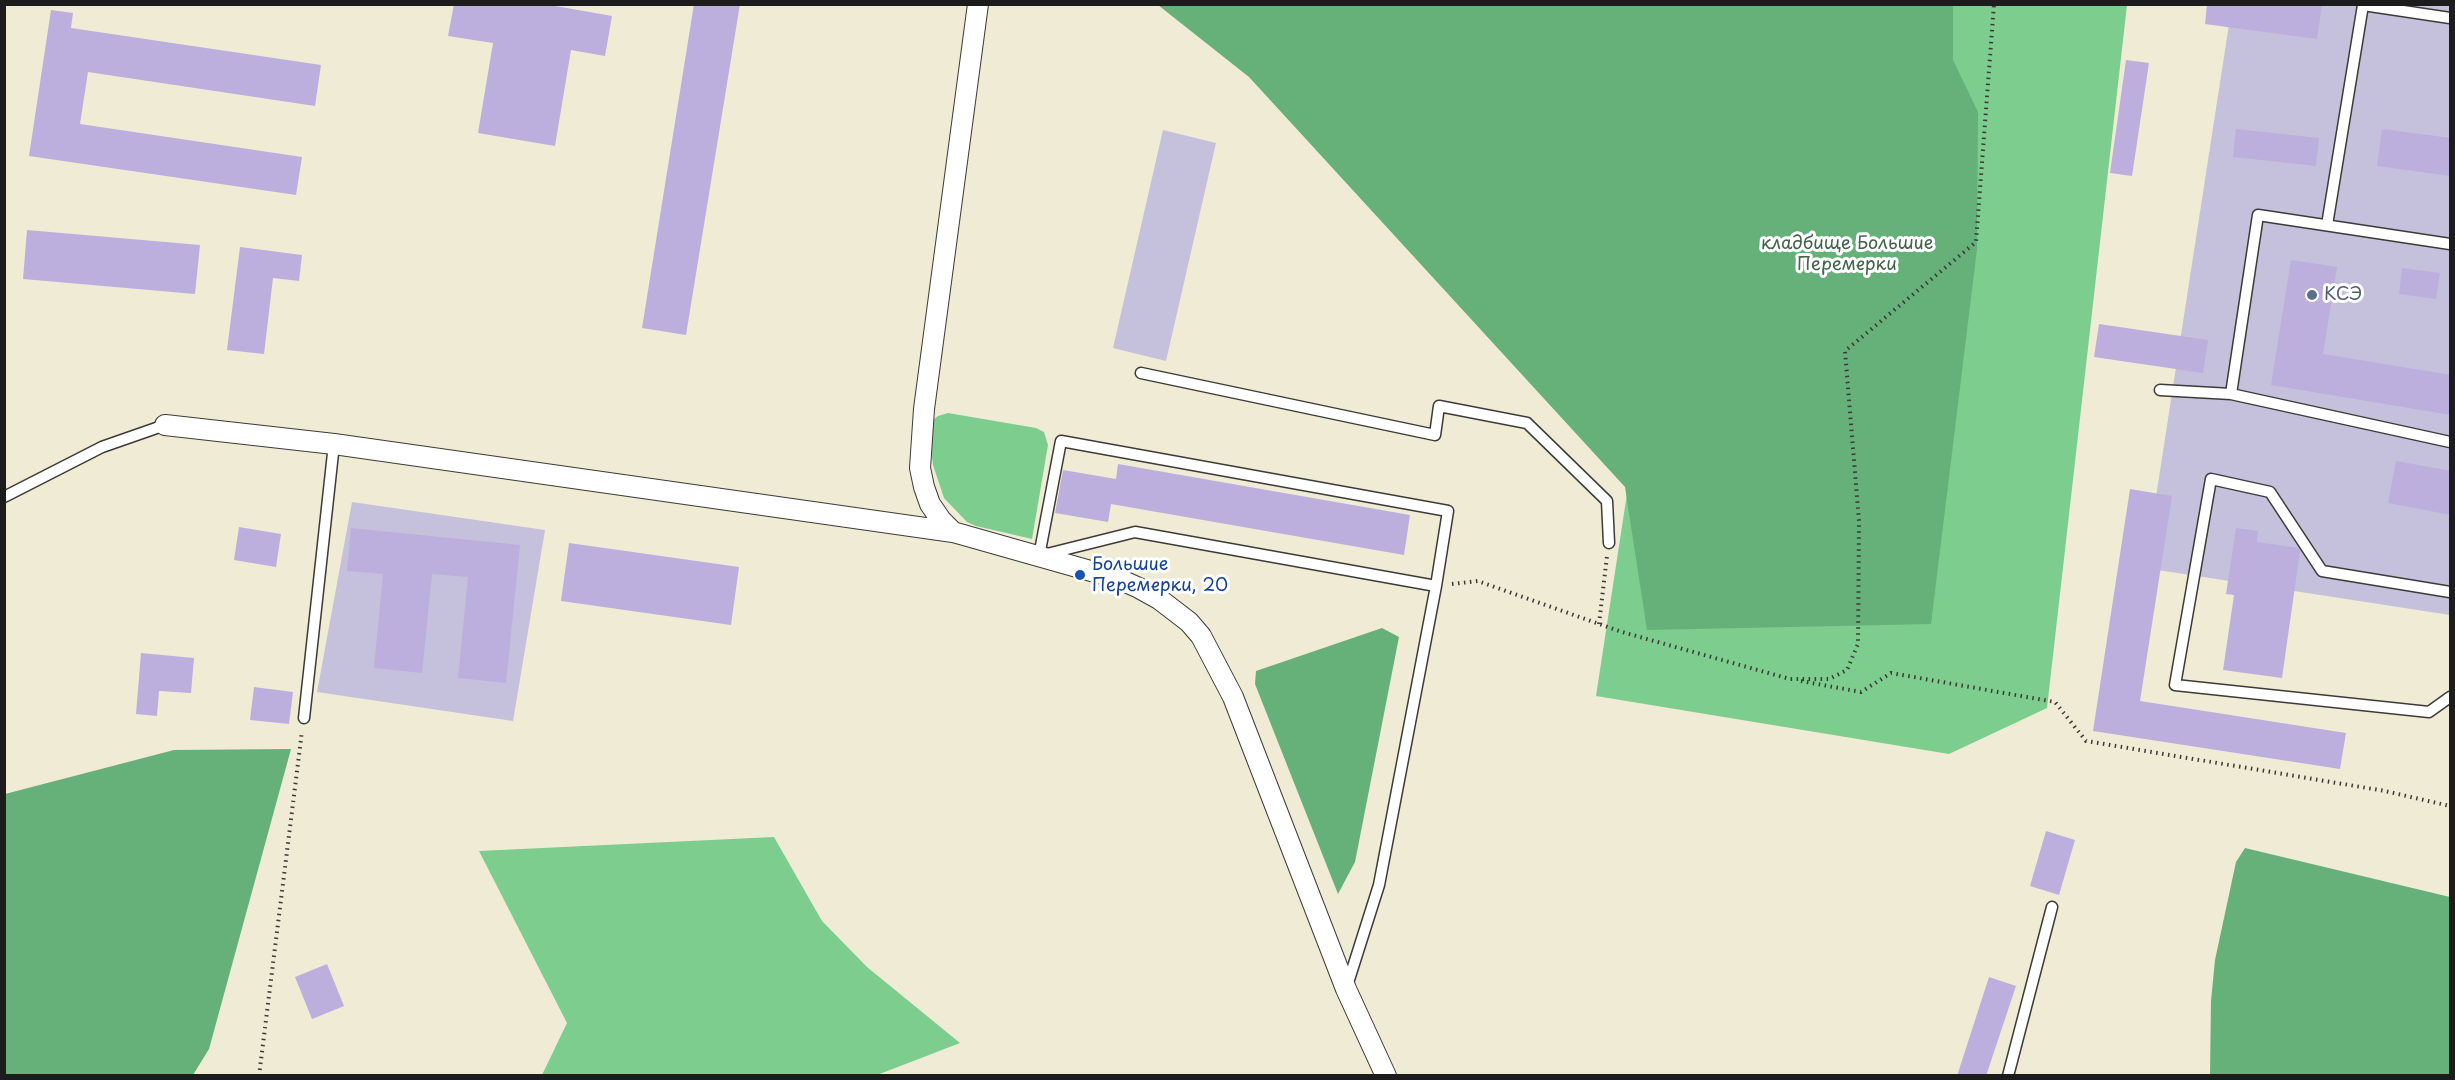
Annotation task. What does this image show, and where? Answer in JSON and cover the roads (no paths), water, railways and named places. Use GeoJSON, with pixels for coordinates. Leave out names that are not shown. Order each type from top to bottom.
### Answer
{"type":"FeatureCollection","features":[{"type":"Feature","properties":{"kind":"street"},"geometry":{"type":"LineString","coordinates":[[953,532],[930,504],[920,468],[924,409],[978,4]]}},
{"type":"Feature","properties":{"kind":"street"},"geometry":{"type":"LineString","coordinates":[[165,425],[334,444],[953,532],[1119,579],[1139,588],[1176,610],[1201,636],[1233,697],[1346,989],[1386,1076]]}},
{"type":"Feature","properties":{"kind":"lane"},"geometry":{"type":"LineString","coordinates":[[2327,225],[2363,5],[2451,18]]}},
{"type":"Feature","properties":{"kind":"lane"},"geometry":{"type":"LineString","coordinates":[[2231,394],[2259,215],[2451,244]]}},
{"type":"Feature","properties":{"kind":"lane"},"geometry":{"type":"LineString","coordinates":[[1142,373],[1435,435],[1438,406],[1527,423],[1608,501],[1609,543]]}},
{"type":"Feature","properties":{"kind":"lane"},"geometry":{"type":"LineString","coordinates":[[2160,390],[2231,394],[2451,442]]}},
{"type":"Feature","properties":{"kind":"lane"},"geometry":{"type":"LineString","coordinates":[[4,497],[102,447],[165,425]]}},
{"type":"Feature","properties":{"kind":"lane"},"geometry":{"type":"LineString","coordinates":[[1346,989],[1379,885],[1436,586],[1448,511],[1061,441],[1039,556],[1135,532],[1436,586]]}},
{"type":"Feature","properties":{"kind":"lane"},"geometry":{"type":"LineString","coordinates":[[304,718],[334,444]]}},
{"type":"Feature","properties":{"kind":"lane"},"geometry":{"type":"LineString","coordinates":[[2451,592],[2322,571],[2270,492],[2211,479],[2175,685],[2429,712],[2451,697]]}},
{"type":"Feature","properties":{"kind":"lane"},"geometry":{"type":"LineString","coordinates":[[2008,1076],[2052,907]]}},
{"type":"Feature","properties":{"kind":"place","name":"КСЭ"},"geometry":{"type":"Point","coordinates":[2312,295]}},
{"type":"Feature","properties":{"kind":"place","name":"Большие Перемерки, 20"},"geometry":{"type":"Point","coordinates":[1080,575]}},
{"type":"Feature","properties":{"kind":"park label","name":"кладбище Большие Перемерки"},"geometry":{"type":"Point","coordinates":[1847,254]}}]}
